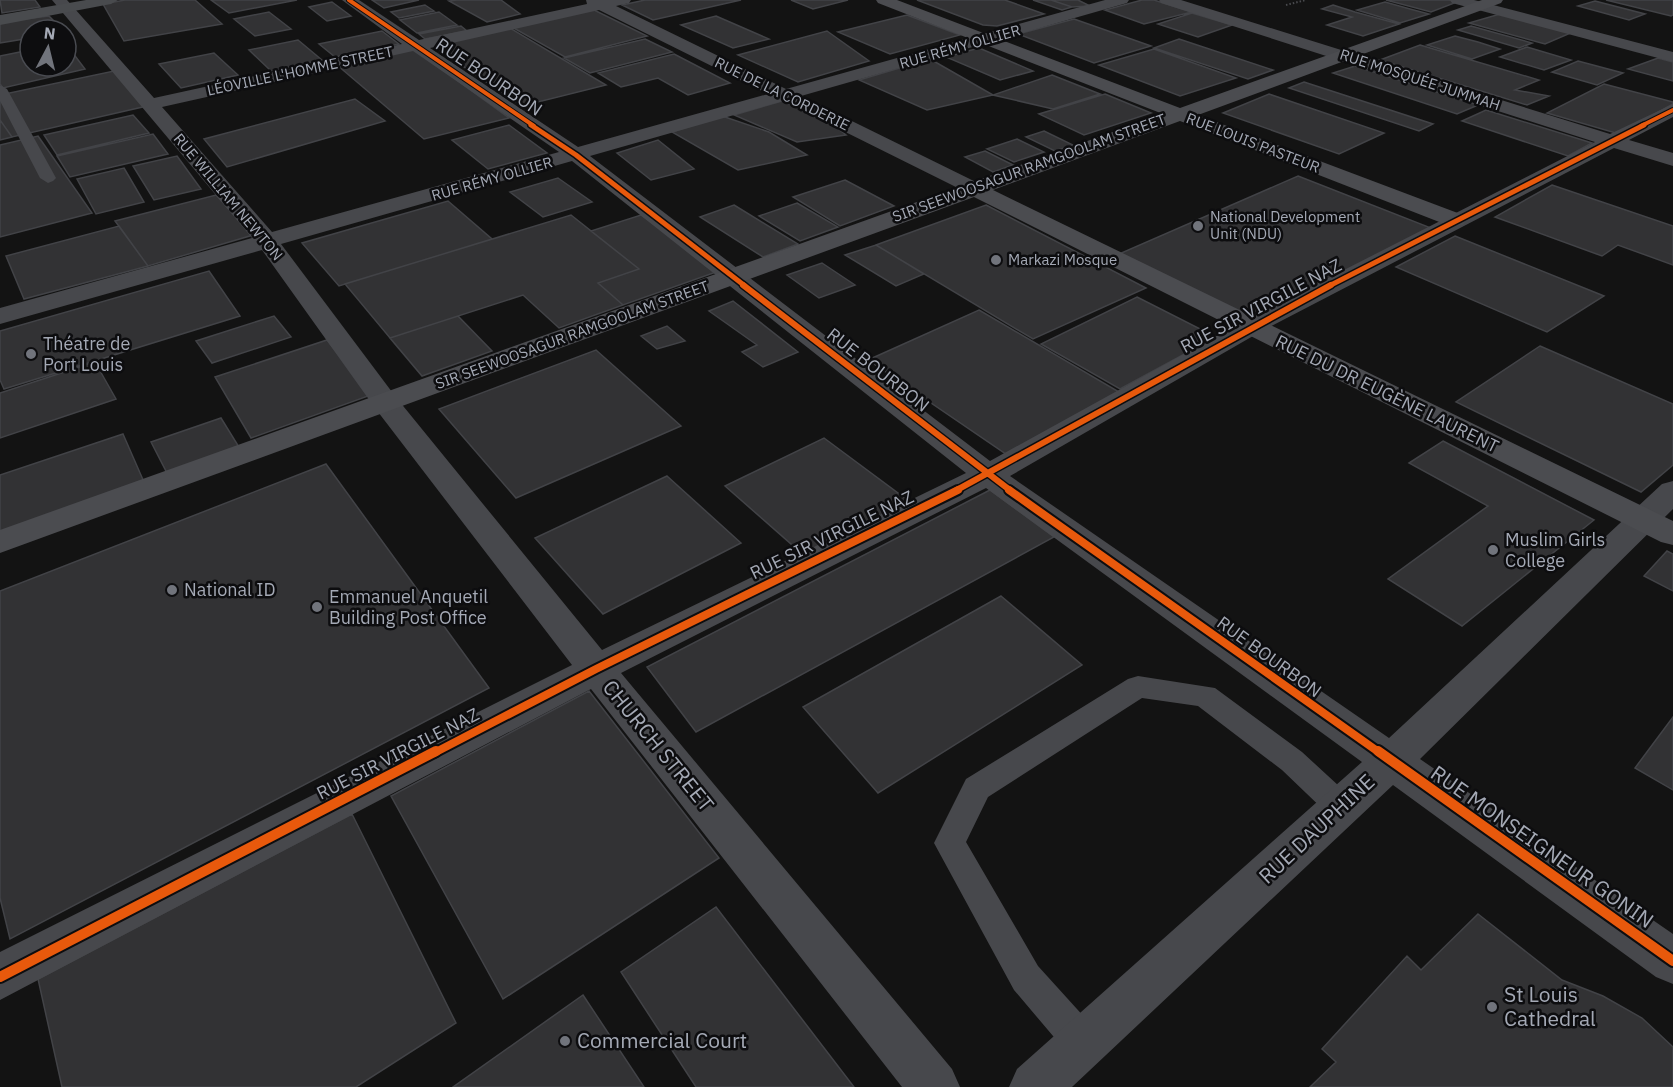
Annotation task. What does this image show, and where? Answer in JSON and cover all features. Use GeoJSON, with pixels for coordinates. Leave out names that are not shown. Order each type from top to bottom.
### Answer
{"type":"FeatureCollection","features":[{"type":"Feature","properties":{"kind":"main road"},"geometry":{"type":"LineString","coordinates":[[0,20],[63,4],[111,0]]}},
{"type":"Feature","properties":{"kind":"main road","name":"RUE LOUIS PASTEUR"},"geometry":{"type":"LineString","coordinates":[[883,0],[1455,220]]}},
{"type":"Feature","properties":{"kind":"main road","name":"SIR SEEWOOSAGUR RAMGOOLAM STREET"},"geometry":{"type":"LineString","coordinates":[[0,542],[1488,3]]}},
{"type":"Feature","properties":{"kind":"main road","name":"RUE DU DR EUGÈNE LAURENT"},"geometry":{"type":"LineString","coordinates":[[973,188],[1658,527]]}},
{"type":"Feature","properties":{"kind":"street","name":"RUE BOURBON"},"geometry":{"type":"LineString","coordinates":[[349,0],[576,155],[988,475],[1390,762]]}},
{"type":"Feature","properties":{"kind":"street","name":"LÉOVILLE L'HOMME STREET"},"geometry":{"type":"LineString","coordinates":[[150,104],[417,46],[596,3],[624,0]]}},
{"type":"Feature","properties":{"kind":"street","name":"RUE RÉMY OLLIER"},"geometry":{"type":"LineString","coordinates":[[0,316],[788,96],[1122,0]]}},
{"type":"Feature","properties":{"kind":"street","name":"RUE MOSQUÉE JUMMAH"},"geometry":{"type":"LineString","coordinates":[[1166,0],[1673,160]]}},
{"type":"Feature","properties":{"kind":"street"},"geometry":{"type":"LineString","coordinates":[[1457,0],[1488,3],[1673,57]]}},
{"type":"Feature","properties":{"kind":"street","name":"RUE DE LA CORDERIE"},"geometry":{"type":"LineString","coordinates":[[596,3],[973,188]]}},
{"type":"Feature","properties":{"kind":"street","name":"RUE WILLIAM NEWTON"},"geometry":{"type":"LineString","coordinates":[[63,4],[100,51],[150,104],[267,241],[385,402]]}},
{"type":"Feature","properties":{"kind":"street","name":"RUE SIR VIRGILE NAZ"},"geometry":{"type":"LineString","coordinates":[[0,976],[596,669],[988,475],[1251,327],[1455,220],[1673,110]]}},
{"type":"Feature","properties":{"kind":"street","name":"CHURCH STREET"},"geometry":{"type":"LineString","coordinates":[[385,402],[596,669],[934,1087]]}},
{"type":"Feature","properties":{"kind":"street","name":"RUE DAUPHINE"},"geometry":{"type":"LineString","coordinates":[[1035,1087],[1390,762],[1658,527],[1673,491]]}},
{"type":"Feature","properties":{"kind":"street","name":"RUE MONSEIGNEUR GONIN"},"geometry":{"type":"LineString","coordinates":[[1390,762],[1673,961]]}},
{"type":"Feature","properties":{"kind":"lane"},"geometry":{"type":"LineString","coordinates":[[0,89],[48,178]]}},
{"type":"Feature","properties":{"kind":"lane"},"geometry":{"type":"LineString","coordinates":[[1083,1043],[1026,978],[950,843],[977,788],[1138,687],[1205,696],[1292,761],[1341,807]]}},
{"type":"Feature","properties":{"kind":"building"},"geometry":{"type":"Polygon","coordinates":[[[0,0],[35,0],[40,7],[2,13],[0,0]]]}},
{"type":"Feature","properties":{"kind":"building"},"geometry":{"type":"Polygon","coordinates":[[[125,0],[195,0],[222,24],[124,41],[103,4],[125,0]]]}},
{"type":"Feature","properties":{"kind":"building"},"geometry":{"type":"Polygon","coordinates":[[[211,0],[297,0],[229,13],[211,0]]]}},
{"type":"Feature","properties":{"kind":"building"},"geometry":{"type":"Polygon","coordinates":[[[372,0],[419,0],[384,8],[372,0]]]}},
{"type":"Feature","properties":{"kind":"building"},"geometry":{"type":"Polygon","coordinates":[[[501,0],[520,14],[487,22],[449,1],[501,0]]]}},
{"type":"Feature","properties":{"kind":"building"},"geometry":{"type":"Polygon","coordinates":[[[645,0],[741,0],[653,20],[622,5],[645,0]]]}},
{"type":"Feature","properties":{"kind":"building"},"geometry":{"type":"Polygon","coordinates":[[[791,0],[848,0],[813,9],[791,0]]]}},
{"type":"Feature","properties":{"kind":"building"},"geometry":{"type":"Polygon","coordinates":[[[917,0],[1005,0],[1044,14],[997,26],[983,25],[917,0]]]}},
{"type":"Feature","properties":{"kind":"building"},"geometry":{"type":"Polygon","coordinates":[[[1033,0],[1051,0],[1072,7],[1062,10],[1033,0]]]}},
{"type":"Feature","properties":{"kind":"building"},"geometry":{"type":"Polygon","coordinates":[[[1051,0],[1078,0],[1090,6],[1072,7],[1051,0]]]}},
{"type":"Feature","properties":{"kind":"building"},"geometry":{"type":"Polygon","coordinates":[[[1142,0],[1154,0],[1192,12],[1144,24],[1105,10],[1142,0]]]}},
{"type":"Feature","properties":{"kind":"building"},"geometry":{"type":"Polygon","coordinates":[[[1386,0],[1449,0],[1457,2],[1431,12],[1386,0]]]}},
{"type":"Feature","properties":{"kind":"building"},"geometry":{"type":"Polygon","coordinates":[[[1606,0],[1673,0],[1673,15],[1671,16],[1606,0]]]}},
{"type":"Feature","properties":{"kind":"building"},"geometry":{"type":"Polygon","coordinates":[[[1595,1],[1645,14],[1629,20],[1578,6],[1595,1]]]}},
{"type":"Feature","properties":{"kind":"building"},"geometry":{"type":"Polygon","coordinates":[[[332,2],[351,16],[327,21],[309,7],[332,2]]]}},
{"type":"Feature","properties":{"kind":"building"},"geometry":{"type":"Polygon","coordinates":[[[1385,2],[1429,14],[1400,23],[1357,10],[1385,2]]]}},
{"type":"Feature","properties":{"kind":"building"},"geometry":{"type":"Polygon","coordinates":[[[425,5],[434,11],[399,18],[391,12],[425,5]]]}},
{"type":"Feature","properties":{"kind":"building"},"geometry":{"type":"Polygon","coordinates":[[[1333,5],[1399,24],[1363,36],[1327,25],[1352,17],[1322,9],[1333,5]]]}},
{"type":"Feature","properties":{"kind":"building"},"geometry":{"type":"Polygon","coordinates":[[[592,9],[647,36],[565,57],[510,26],[592,9]]]}},
{"type":"Feature","properties":{"kind":"building"},"geometry":{"type":"Polygon","coordinates":[[[269,12],[291,29],[255,36],[234,19],[269,12]]]}},
{"type":"Feature","properties":{"kind":"building"},"geometry":{"type":"Polygon","coordinates":[[[439,12],[457,25],[417,33],[400,20],[439,12]]]}},
{"type":"Feature","properties":{"kind":"building"},"geometry":{"type":"Polygon","coordinates":[[[1192,13],[1232,25],[1198,37],[1158,24],[1192,13]]]}},
{"type":"Feature","properties":{"kind":"building"},"geometry":{"type":"Polygon","coordinates":[[[1500,14],[1573,32],[1545,44],[1469,23],[1500,14]]]}},
{"type":"Feature","properties":{"kind":"building"},"geometry":{"type":"Polygon","coordinates":[[[907,15],[960,35],[890,54],[838,32],[907,15]]]}},
{"type":"Feature","properties":{"kind":"building"},"geometry":{"type":"Polygon","coordinates":[[[716,16],[769,39],[733,48],[681,25],[716,16]]]}},
{"type":"Feature","properties":{"kind":"building"},"geometry":{"type":"Polygon","coordinates":[[[1074,19],[1151,46],[1094,63],[1018,34],[1074,19]]]}},
{"type":"Feature","properties":{"kind":"building"},"geometry":{"type":"Polygon","coordinates":[[[18,20],[18,40],[0,43],[0,22],[18,20]]]}},
{"type":"Feature","properties":{"kind":"building"},"geometry":{"type":"Polygon","coordinates":[[[461,26],[467,31],[425,39],[419,34],[461,26]]]}},
{"type":"Feature","properties":{"kind":"building"},"geometry":{"type":"Polygon","coordinates":[[[1471,26],[1532,43],[1519,48],[1458,30],[1471,26]]]}},
{"type":"Feature","properties":{"kind":"building"},"geometry":{"type":"Polygon","coordinates":[[[508,27],[606,85],[522,106],[430,44],[508,27]]]}},
{"type":"Feature","properties":{"kind":"building"},"geometry":{"type":"Polygon","coordinates":[[[382,31],[399,44],[335,57],[319,44],[382,31]]]}},
{"type":"Feature","properties":{"kind":"building"},"geometry":{"type":"Polygon","coordinates":[[[827,31],[869,61],[798,82],[738,55],[827,31]]]}},
{"type":"Feature","properties":{"kind":"building"},"geometry":{"type":"Polygon","coordinates":[[[1455,36],[1500,49],[1472,59],[1427,45],[1455,36]]]}},
{"type":"Feature","properties":{"kind":"building"},"geometry":{"type":"Polygon","coordinates":[[[645,39],[672,52],[590,73],[564,58],[645,39]]]}},
{"type":"Feature","properties":{"kind":"building"},"geometry":{"type":"Polygon","coordinates":[[[1179,39],[1273,70],[1248,79],[1154,48],[1179,39]]]}},
{"type":"Feature","properties":{"kind":"building"},"geometry":{"type":"Polygon","coordinates":[[[298,40],[322,60],[271,71],[249,50],[298,40]]]}},
{"type":"Feature","properties":{"kind":"building"},"geometry":{"type":"Polygon","coordinates":[[[1420,45],[1539,80],[1515,90],[1549,96],[1527,105],[1380,60],[1420,45]]]}},
{"type":"Feature","properties":{"kind":"building"},"geometry":{"type":"Polygon","coordinates":[[[1527,47],[1571,60],[1544,70],[1500,57],[1527,47]]]}},
{"type":"Feature","properties":{"kind":"building"},"geometry":{"type":"Polygon","coordinates":[[[979,48],[1033,71],[1000,80],[946,57],[979,48]]]}},
{"type":"Feature","properties":{"kind":"building"},"geometry":{"type":"Polygon","coordinates":[[[414,49],[509,118],[424,139],[337,65],[414,49]]]}},
{"type":"Feature","properties":{"kind":"building"},"geometry":{"type":"Polygon","coordinates":[[[1154,49],[1236,78],[1180,96],[1099,65],[1154,49]]]}},
{"type":"Feature","properties":{"kind":"building"},"geometry":{"type":"Polygon","coordinates":[[[18,52],[18,78],[46,78],[3,88],[0,84],[0,56],[18,52]]]}},
{"type":"Feature","properties":{"kind":"building"},"geometry":{"type":"Polygon","coordinates":[[[214,53],[238,75],[181,88],[159,64],[214,53]]]}},
{"type":"Feature","properties":{"kind":"building"},"geometry":{"type":"Polygon","coordinates":[[[674,54],[730,83],[688,95],[658,78],[621,87],[598,73],[674,54]]]}},
{"type":"Feature","properties":{"kind":"building"},"geometry":{"type":"Polygon","coordinates":[[[1658,58],[1673,62],[1673,81],[1628,69],[1658,58]]]}},
{"type":"Feature","properties":{"kind":"building"},"geometry":{"type":"Polygon","coordinates":[[[930,59],[993,95],[927,110],[859,80],[930,59]]]}},
{"type":"Feature","properties":{"kind":"building"},"geometry":{"type":"Polygon","coordinates":[[[78,60],[85,69],[78,71],[78,60]]]}},
{"type":"Feature","properties":{"kind":"building"},"geometry":{"type":"Polygon","coordinates":[[[1578,61],[1623,73],[1597,85],[1552,72],[1578,61]]]}},
{"type":"Feature","properties":{"kind":"building"},"geometry":{"type":"Polygon","coordinates":[[[1355,66],[1478,105],[1457,114],[1333,73],[1355,66]]]}},
{"type":"Feature","properties":{"kind":"building"},"geometry":{"type":"Polygon","coordinates":[[[114,71],[147,106],[12,137],[0,120],[0,95],[114,71]]]}},
{"type":"Feature","properties":{"kind":"building"},"geometry":{"type":"Polygon","coordinates":[[[1052,75],[1100,94],[1053,109],[993,95],[1052,75]]]}},
{"type":"Feature","properties":{"kind":"building"},"geometry":{"type":"Polygon","coordinates":[[[1304,82],[1433,124],[1419,131],[1289,88],[1304,82]]]}},
{"type":"Feature","properties":{"kind":"building"},"geometry":{"type":"Polygon","coordinates":[[[1604,84],[1673,102],[1673,104],[1619,134],[1547,113],[1604,84]]]}},
{"type":"Feature","properties":{"kind":"building"},"geometry":{"type":"Polygon","coordinates":[[[1105,94],[1151,113],[1084,135],[1039,114],[1105,94]]]}},
{"type":"Feature","properties":{"kind":"building"},"geometry":{"type":"Polygon","coordinates":[[[1269,94],[1384,133],[1339,154],[1223,113],[1269,94]]]}},
{"type":"Feature","properties":{"kind":"building"},"geometry":{"type":"Polygon","coordinates":[[[355,99],[385,121],[227,167],[204,139],[355,99]]]}},
{"type":"Feature","properties":{"kind":"building"},"geometry":{"type":"Polygon","coordinates":[[[782,101],[828,121],[846,135],[797,142],[734,115],[782,101]]]}},
{"type":"Feature","properties":{"kind":"building"},"geometry":{"type":"Polygon","coordinates":[[[1486,110],[1592,143],[1568,156],[1462,121],[1486,110]]]}},
{"type":"Feature","properties":{"kind":"building"},"geometry":{"type":"Polygon","coordinates":[[[133,115],[149,133],[57,155],[44,135],[133,115]]]}},
{"type":"Feature","properties":{"kind":"building"},"geometry":{"type":"Polygon","coordinates":[[[722,116],[769,132],[807,155],[738,170],[672,132],[722,116]]]}},
{"type":"Feature","properties":{"kind":"building"},"geometry":{"type":"Polygon","coordinates":[[[0,120],[12,137],[0,140],[0,120]]]}},
{"type":"Feature","properties":{"kind":"building"},"geometry":{"type":"Polygon","coordinates":[[[509,125],[547,153],[488,169],[452,140],[509,125]]]}},
{"type":"Feature","properties":{"kind":"building"},"geometry":{"type":"Polygon","coordinates":[[[1044,131],[1073,145],[1055,151],[1026,137],[1044,131]]]}},
{"type":"Feature","properties":{"kind":"building"},"geometry":{"type":"Polygon","coordinates":[[[153,134],[168,154],[70,177],[57,156],[153,134]]]}},
{"type":"Feature","properties":{"kind":"building"},"geometry":{"type":"Polygon","coordinates":[[[38,136],[92,213],[0,237],[0,145],[38,136]]]}},
{"type":"Feature","properties":{"kind":"building"},"geometry":{"type":"Polygon","coordinates":[[[1017,139],[1044,152],[1014,162],[987,149],[1017,139]]]}},
{"type":"Feature","properties":{"kind":"building"},"geometry":{"type":"Polygon","coordinates":[[[658,140],[694,169],[651,180],[617,153],[658,140]]]}},
{"type":"Feature","properties":{"kind":"building"},"geometry":{"type":"Polygon","coordinates":[[[985,151],[1013,165],[993,172],[965,157],[985,151]]]}},
{"type":"Feature","properties":{"kind":"building"},"geometry":{"type":"Polygon","coordinates":[[[177,156],[201,189],[154,200],[133,166],[177,156]]]}},
{"type":"Feature","properties":{"kind":"building"},"geometry":{"type":"Polygon","coordinates":[[[124,168],[144,202],[96,214],[77,179],[124,168]]]}},
{"type":"Feature","properties":{"kind":"building"},"geometry":{"type":"Polygon","coordinates":[[[1298,176],[1431,228],[1253,321],[1119,254],[1298,176]]]}},
{"type":"Feature","properties":{"kind":"building"},"geometry":{"type":"Polygon","coordinates":[[[558,178],[592,202],[543,217],[510,192],[558,178]]]}},
{"type":"Feature","properties":{"kind":"building"},"geometry":{"type":"Polygon","coordinates":[[[845,180],[894,206],[840,226],[793,197],[845,180]]]}},
{"type":"Feature","properties":{"kind":"building"},"geometry":{"type":"Polygon","coordinates":[[[1552,185],[1673,226],[1673,265],[1618,245],[1602,256],[1495,217],[1552,185]]]}},
{"type":"Feature","properties":{"kind":"building"},"geometry":{"type":"Polygon","coordinates":[[[216,195],[253,235],[148,266],[115,221],[216,195]]]}},
{"type":"Feature","properties":{"kind":"building"},"geometry":{"type":"Polygon","coordinates":[[[448,201],[492,239],[339,286],[302,243],[448,201]]]}},
{"type":"Feature","properties":{"kind":"building"},"geometry":{"type":"Polygon","coordinates":[[[797,203],[838,227],[800,241],[759,216],[797,203]]]}},
{"type":"Feature","properties":{"kind":"building"},"geometry":{"type":"Polygon","coordinates":[[[734,205],[798,244],[763,257],[700,217],[734,205]]]}},
{"type":"Feature","properties":{"kind":"building","name":"Markazi Mosque"},"geometry":{"type":"Polygon","coordinates":[[[986,205],[1146,288],[1033,339],[876,245],[986,205]]]}},
{"type":"Feature","properties":{"kind":"building"},"geometry":{"type":"Polygon","coordinates":[[[571,215],[639,269],[598,283],[623,305],[559,328],[523,295],[390,338],[345,284],[571,215]]]}},
{"type":"Feature","properties":{"kind":"building"},"geometry":{"type":"Polygon","coordinates":[[[641,215],[719,271],[623,305],[598,283],[639,269],[591,231],[641,215]]]}},
{"type":"Feature","properties":{"kind":"building"},"geometry":{"type":"Polygon","coordinates":[[[119,226],[148,266],[24,299],[6,256],[119,226]]]}},
{"type":"Feature","properties":{"kind":"building"},"geometry":{"type":"Polygon","coordinates":[[[1455,236],[1604,296],[1547,332],[1396,267],[1455,236]]]}},
{"type":"Feature","properties":{"kind":"building"},"geometry":{"type":"Polygon","coordinates":[[[876,245],[924,274],[896,286],[845,255],[876,245]]]}},
{"type":"Feature","properties":{"kind":"building"},"geometry":{"type":"Polygon","coordinates":[[[822,263],[855,285],[819,298],[787,275],[822,263]]]}},
{"type":"Feature","properties":{"kind":"building"},"geometry":{"type":"Polygon","coordinates":[[[209,271],[240,316],[4,389],[0,380],[0,331],[209,271]]]}},
{"type":"Feature","properties":{"kind":"building"},"geometry":{"type":"Polygon","coordinates":[[[1137,297],[1216,337],[1120,389],[1041,344],[1137,297]]]}},
{"type":"Feature","properties":{"kind":"building"},"geometry":{"type":"Polygon","coordinates":[[[733,301],[798,352],[763,367],[742,352],[757,345],[709,311],[733,301]]]}},
{"type":"Feature","properties":{"kind":"building"},"geometry":{"type":"Polygon","coordinates":[[[979,310],[1119,392],[1006,454],[868,360],[979,310]]]}},
{"type":"Feature","properties":{"kind":"building"},"geometry":{"type":"Polygon","coordinates":[[[274,316],[291,337],[212,363],[196,341],[274,316]]]}},
{"type":"Feature","properties":{"kind":"building"},"geometry":{"type":"Polygon","coordinates":[[[458,316],[492,351],[422,376],[390,338],[458,316]]]}},
{"type":"Feature","properties":{"kind":"building"},"geometry":{"type":"Polygon","coordinates":[[[667,326],[685,341],[657,349],[641,336],[667,326]]]}},
{"type":"Feature","properties":{"kind":"building"},"geometry":{"type":"Polygon","coordinates":[[[327,340],[371,395],[251,438],[215,377],[327,340]]]}},
{"type":"Feature","properties":{"kind":"building"},"geometry":{"type":"Polygon","coordinates":[[[1540,346],[1673,404],[1673,465],[1641,492],[1456,402],[1540,346]]]}},
{"type":"Feature","properties":{"kind":"building"},"geometry":{"type":"Polygon","coordinates":[[[596,350],[681,426],[516,498],[439,409],[596,350]]]}},
{"type":"Feature","properties":{"kind":"building"},"geometry":{"type":"Polygon","coordinates":[[[95,362],[116,399],[0,438],[0,393],[95,362]]]}},
{"type":"Feature","properties":{"kind":"building"},"geometry":{"type":"Polygon","coordinates":[[[221,418],[239,447],[167,473],[151,442],[221,418]]]}},
{"type":"Feature","properties":{"kind":"building"},"geometry":{"type":"Polygon","coordinates":[[[123,434],[144,482],[0,533],[0,475],[123,434]]]}},
{"type":"Feature","properties":{"kind":"building"},"geometry":{"type":"Polygon","coordinates":[[[824,438],[910,502],[807,558],[725,486],[824,438]]]}},
{"type":"Feature","properties":{"kind":"building","name":"Muslim Girls College"},"geometry":{"type":"Polygon","coordinates":[[[1443,441],[1594,520],[1462,626],[1388,579],[1488,506],[1409,463],[1443,441]]]}},
{"type":"Feature","properties":{"kind":"building"},"geometry":{"type":"Polygon","coordinates":[[[326,464],[489,688],[10,939],[0,898],[0,591],[326,464]]]}},
{"type":"Feature","properties":{"kind":"building"},"geometry":{"type":"Polygon","coordinates":[[[667,476],[741,543],[603,614],[535,538],[667,476]]]}},
{"type":"Feature","properties":{"kind":"building"},"geometry":{"type":"Polygon","coordinates":[[[990,490],[1054,537],[696,732],[647,667],[990,490]]]}},
{"type":"Feature","properties":{"kind":"building"},"geometry":{"type":"Polygon","coordinates":[[[1667,551],[1673,554],[1673,591],[1644,576],[1667,551]]]}},
{"type":"Feature","properties":{"kind":"building"},"geometry":{"type":"Polygon","coordinates":[[[1001,596],[1082,665],[878,793],[803,707],[1001,596]]]}},
{"type":"Feature","properties":{"kind":"building"},"geometry":{"type":"Polygon","coordinates":[[[589,691],[719,858],[503,999],[391,796],[589,691]]]}},
{"type":"Feature","properties":{"kind":"building"},"geometry":{"type":"Polygon","coordinates":[[[1673,717],[1673,790],[1635,768],[1673,717]]]}},
{"type":"Feature","properties":{"kind":"building"},"geometry":{"type":"Polygon","coordinates":[[[352,814],[456,1023],[356,1087],[62,1087],[38,979],[352,814]]]}},
{"type":"Feature","properties":{"kind":"building"},"geometry":{"type":"Polygon","coordinates":[[[716,907],[854,1087],[696,1087],[621,972],[716,907]]]}},
{"type":"Feature","properties":{"kind":"building","name":"St Louis Cathedral"},"geometry":{"type":"Polygon","coordinates":[[[1478,914],[1562,980],[1603,996],[1642,1018],[1673,1047],[1673,1087],[1310,1087],[1336,1062],[1322,1049],[1407,956],[1421,970],[1478,914]]]}},
{"type":"Feature","properties":{"kind":"building","name":"Commercial Court"},"geometry":{"type":"Polygon","coordinates":[[[583,995],[644,1087],[453,1087],[583,995]]]}},
{"type":"Feature","properties":{"kind":"cycle path"},"geometry":{"type":"LineString","coordinates":[[349,0],[576,155],[988,475],[1673,961]]}},
{"type":"Feature","properties":{"kind":"cycle path"},"geometry":{"type":"LineString","coordinates":[[0,977],[596,669],[988,475],[1251,327],[1455,220],[1673,110]]}},
{"type":"Feature","properties":{"kind":"place","name":"National Development Unit (NDU)"},"geometry":{"type":"Point","coordinates":[1198,226]}},
{"type":"Feature","properties":{"kind":"place","name":"Markazi Mosque"},"geometry":{"type":"Point","coordinates":[996,260]}},
{"type":"Feature","properties":{"kind":"place","name":"Théatre de Port Louis"},"geometry":{"type":"Point","coordinates":[31,354]}},
{"type":"Feature","properties":{"kind":"place","name":"Muslim Girls College"},"geometry":{"type":"Point","coordinates":[1493,550]}},
{"type":"Feature","properties":{"kind":"place","name":"National ID"},"geometry":{"type":"Point","coordinates":[172,590]}},
{"type":"Feature","properties":{"kind":"place","name":"Emmanuel Anquetil Building Post Office"},"geometry":{"type":"Point","coordinates":[317,607]}},
{"type":"Feature","properties":{"kind":"place","name":"St Louis Cathedral"},"geometry":{"type":"Point","coordinates":[1492,1007]}},
{"type":"Feature","properties":{"kind":"place","name":"Commercial Court"},"geometry":{"type":"Point","coordinates":[565,1041]}}]}
